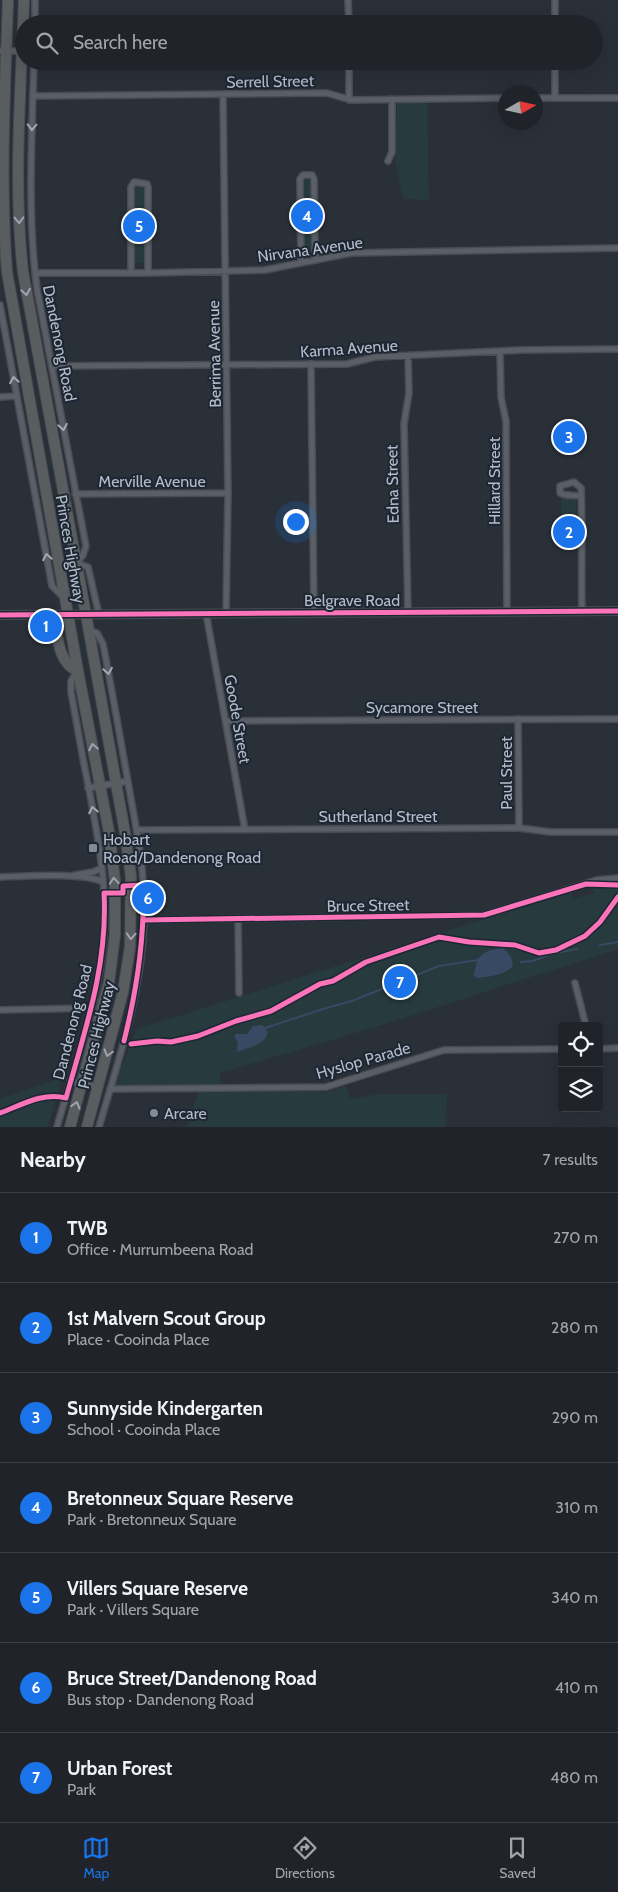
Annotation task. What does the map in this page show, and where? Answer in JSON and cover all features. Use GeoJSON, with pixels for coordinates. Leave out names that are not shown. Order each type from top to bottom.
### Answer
{"type":"FeatureCollection","features":[{"type":"Feature","properties":{"kind":"highway","name":"Princes Highway"},"geometry":{"type":"LineString","coordinates":[[8,0],[3,51],[3,222],[7,272],[100,786],[113,867],[115,893],[115,935],[107,992],[70,1127]]}},
{"type":"Feature","properties":{"kind":"highway","name":"Princes Highway"},"geometry":{"type":"LineString","coordinates":[[24,0],[24,15]]}},
{"type":"Feature","properties":{"kind":"highway","name":"Princes Highway"},"geometry":{"type":"LineString","coordinates":[[23,70],[19,214],[23,272],[89,630],[130,871],[131,933],[124,992],[87,1127]]}},
{"type":"Feature","properties":{"kind":"highway"},"geometry":{"type":"LineString","coordinates":[[15,324],[31,322]]}},
{"type":"Feature","properties":{"kind":"highway"},"geometry":{"type":"LineString","coordinates":[[53,616],[64,662],[72,669],[78,671]]}},
{"type":"Feature","properties":{"kind":"main road","name":"Belgrave Road"},"geometry":{"type":"LineString","coordinates":[[0,616],[618,611]]}},
{"type":"Feature","properties":{"kind":"street"},"geometry":{"type":"LineString","coordinates":[[35,0],[35,15]]}},
{"type":"Feature","properties":{"kind":"street"},"geometry":{"type":"LineString","coordinates":[[348,0],[349,15]]}},
{"type":"Feature","properties":{"kind":"street"},"geometry":{"type":"LineString","coordinates":[[555,0],[555,15]]}},
{"type":"Feature","properties":{"kind":"street","name":"Dandenong Road"},"geometry":{"type":"LineString","coordinates":[[34,70],[30,199],[35,273],[86,546],[83,555],[76,563]]}},
{"type":"Feature","properties":{"kind":"street"},"geometry":{"type":"LineString","coordinates":[[349,70],[349,100]]}},
{"type":"Feature","properties":{"kind":"street"},"geometry":{"type":"LineString","coordinates":[[555,70],[556,98]]}},
{"type":"Feature","properties":{"kind":"street","name":"Serrell Street"},"geometry":{"type":"LineString","coordinates":[[33,96],[330,93],[349,100],[498,98]]}},
{"type":"Feature","properties":{"kind":"street","name":"Berrima Avenue"},"geometry":{"type":"LineString","coordinates":[[223,94],[228,493],[226,613]]}},
{"type":"Feature","properties":{"kind":"street"},"geometry":{"type":"LineString","coordinates":[[543,98],[618,98]]}},
{"type":"Feature","properties":{"kind":"street"},"geometry":{"type":"LineString","coordinates":[[388,161],[392,152],[392,99]]}},
{"type":"Feature","properties":{"kind":"street"},"geometry":{"type":"LineString","coordinates":[[301,262],[300,179],[303,175],[313,177],[315,259]]}},
{"type":"Feature","properties":{"kind":"street"},"geometry":{"type":"LineString","coordinates":[[131,272],[131,187],[134,182],[143,182],[148,187],[148,273]]}},
{"type":"Feature","properties":{"kind":"street","name":"Nirvana Avenue"},"geometry":{"type":"LineString","coordinates":[[35,273],[265,270],[351,253],[618,248]]}},
{"type":"Feature","properties":{"kind":"street"},"geometry":{"type":"LineString","coordinates":[[0,305],[52,586],[65,599]]}},
{"type":"Feature","properties":{"kind":"street","name":"Karma Avenue"},"geometry":{"type":"LineString","coordinates":[[52,366],[353,364],[365,358],[375,357],[618,348]]}},
{"type":"Feature","properties":{"kind":"street","name":"Hillard Street"},"geometry":{"type":"LineString","coordinates":[[500,352],[501,397],[506,421],[507,611]]}},
{"type":"Feature","properties":{"kind":"street","name":"Edna Street"},"geometry":{"type":"LineString","coordinates":[[408,356],[409,393],[404,424],[408,612]]}},
{"type":"Feature","properties":{"kind":"street"},"geometry":{"type":"LineString","coordinates":[[311,364],[314,613]]}},
{"type":"Feature","properties":{"kind":"street"},"geometry":{"type":"LineString","coordinates":[[0,397],[17,396]]}},
{"type":"Feature","properties":{"kind":"street"},"geometry":{"type":"LineString","coordinates":[[581,498],[575,495],[563,495],[560,493],[560,486],[567,483],[576,483],[581,488],[582,611]]}},
{"type":"Feature","properties":{"kind":"street","name":"Merville Avenue"},"geometry":{"type":"LineString","coordinates":[[76,494],[228,493]]}},
{"type":"Feature","properties":{"kind":"street"},"geometry":{"type":"LineString","coordinates":[[38,506],[47,499]]}},
{"type":"Feature","properties":{"kind":"street"},"geometry":{"type":"LineString","coordinates":[[76,563],[88,568],[99,614]]}},
{"type":"Feature","properties":{"kind":"street","name":"Goode Street"},"geometry":{"type":"LineString","coordinates":[[206,613],[245,830]]}},
{"type":"Feature","properties":{"kind":"street"},"geometry":{"type":"LineString","coordinates":[[89,630],[97,633],[103,644],[137,830],[143,877],[144,920],[134,999],[99,1127]]}},
{"type":"Feature","properties":{"kind":"street","name":"Dandenong Road"},"geometry":{"type":"LineString","coordinates":[[58,1127],[92,1008],[102,953],[104,921],[102,868],[97,831],[71,692],[71,681],[78,671]]}},
{"type":"Feature","properties":{"kind":"street","name":"Sycamore Street"},"geometry":{"type":"LineString","coordinates":[[226,721],[618,718]]}},
{"type":"Feature","properties":{"kind":"street","name":"Paul Street"},"geometry":{"type":"LineString","coordinates":[[518,719],[519,828]]}},
{"type":"Feature","properties":{"kind":"street"},"geometry":{"type":"LineString","coordinates":[[88,788],[128,782]]}},
{"type":"Feature","properties":{"kind":"street","name":"Sutherland Street"},"geometry":{"type":"LineString","coordinates":[[137,830],[519,828],[550,832],[618,832]]}},
{"type":"Feature","properties":{"kind":"street"},"geometry":{"type":"LineString","coordinates":[[69,876],[93,872],[102,868]]}},
{"type":"Feature","properties":{"kind":"street"},"geometry":{"type":"LineString","coordinates":[[0,877],[69,876],[94,878],[103,882]]}},
{"type":"Feature","properties":{"kind":"street","name":"Bruce Street"},"geometry":{"type":"LineString","coordinates":[[144,920],[484,915],[597,880],[618,878]]}},
{"type":"Feature","properties":{"kind":"street"},"geometry":{"type":"LineString","coordinates":[[238,919],[239,992]]}},
{"type":"Feature","properties":{"kind":"street"},"geometry":{"type":"LineString","coordinates":[[575,983],[585,1022]]}},
{"type":"Feature","properties":{"kind":"street"},"geometry":{"type":"LineString","coordinates":[[0,1010],[92,1008]]}},
{"type":"Feature","properties":{"kind":"street"},"geometry":{"type":"LineString","coordinates":[[603,1049],[618,1048]]}},
{"type":"Feature","properties":{"kind":"street","name":"Hyslop Parade"},"geometry":{"type":"LineString","coordinates":[[110,1089],[326,1088],[444,1050],[558,1049]]}},
{"type":"Feature","properties":{"kind":"street","name":"Dandenong Road"},"geometry":{"type":"LineString","coordinates":[[70,1081],[98,1088]]}},
{"type":"Feature","properties":{"kind":"green space"},"geometry":{"type":"Polygon","coordinates":[[[397,102],[427,102],[429,200],[403,199],[395,160],[397,102]]]}},
{"type":"Feature","properties":{"kind":"green space"},"geometry":{"type":"Polygon","coordinates":[[[304,177],[309,177],[311,181],[311,252],[303,254],[302,181],[304,177]]]}},
{"type":"Feature","properties":{"kind":"green space"},"geometry":{"type":"Polygon","coordinates":[[[140,185],[145,190],[146,263],[141,263],[140,261],[134,263],[133,189],[135,186],[140,185]]]}},
{"type":"Feature","properties":{"kind":"green space"},"geometry":{"type":"Polygon","coordinates":[[[561,497],[576,498],[576,523],[562,524],[561,497]]]}},
{"type":"Feature","properties":{"kind":"green space"},"geometry":{"type":"Polygon","coordinates":[[[610,881],[618,882],[618,949],[395,1021],[220,1073],[221,1086],[113,1088],[137,1029],[571,892],[573,899],[594,893],[593,886],[610,881]]]}},
{"type":"Feature","properties":{"kind":"green space"},"geometry":{"type":"Polygon","coordinates":[[[62,1078],[48,1127],[0,1127],[0,1099],[62,1078]]]}},
{"type":"Feature","properties":{"kind":"green space"},"geometry":{"type":"Polygon","coordinates":[[[346,1086],[350,1099],[379,1094],[447,1094],[446,1127],[187,1127],[199,1091],[327,1092],[346,1086]]]}},
{"type":"Feature","properties":{"kind":"water"},"geometry":{"type":"Polygon","coordinates":[[[504,948],[511,957],[513,966],[510,969],[486,977],[477,978],[473,975],[480,956],[490,950],[504,948]]]}},
{"type":"Feature","properties":{"kind":"water"},"geometry":{"type":"Polygon","coordinates":[[[262,1025],[268,1032],[266,1037],[260,1043],[237,1052],[238,1043],[234,1036],[236,1034],[247,1034],[253,1026],[262,1025]]]}},
{"type":"Feature","properties":{"kind":"waterway"},"geometry":{"type":"LineString","coordinates":[[600,945],[618,942]]}},
{"type":"Feature","properties":{"kind":"waterway"},"geometry":{"type":"LineString","coordinates":[[521,962],[533,961],[550,954],[577,949]]}},
{"type":"Feature","properties":{"kind":"waterway"},"geometry":{"type":"LineString","coordinates":[[357,999],[439,966],[478,960]]}},
{"type":"Feature","properties":{"kind":"waterway"},"geometry":{"type":"LineString","coordinates":[[265,1028],[355,1000]]}},
{"type":"Feature","properties":{"kind":"cycle path"},"geometry":{"type":"LineString","coordinates":[[0,615],[618,611]]}},
{"type":"Feature","properties":{"kind":"cycle path"},"geometry":{"type":"LineString","coordinates":[[144,920],[484,915],[586,884],[618,885]]}},
{"type":"Feature","properties":{"kind":"cycle path"},"geometry":{"type":"LineString","coordinates":[[0,1113],[40,1098],[66,1098],[99,972],[104,920],[104,893],[123,893],[123,886],[143,885],[143,924],[139,963],[124,1041]]}},
{"type":"Feature","properties":{"kind":"cycle path"},"geometry":{"type":"LineString","coordinates":[[131,1044],[157,1041],[171,1042],[198,1036],[236,1021],[271,1011],[320,984],[333,981],[366,962],[439,937],[469,942],[515,945],[539,953],[556,950],[585,936],[600,922],[618,897]]}},
{"type":"Feature","properties":{"kind":"place","name":"Bretonneux Square Reserve"},"geometry":{"type":"Point","coordinates":[307,216]}},
{"type":"Feature","properties":{"kind":"place","name":"Villers Square Reserve"},"geometry":{"type":"Point","coordinates":[139,226]}},
{"type":"Feature","properties":{"kind":"place","name":"Sunnyside Kindergarten"},"geometry":{"type":"Point","coordinates":[569,437]}},
{"type":"Feature","properties":{"kind":"place","name":"1st Malvern Scout Group"},"geometry":{"type":"Point","coordinates":[569,532]}},
{"type":"Feature","properties":{"kind":"place","name":"TWB"},"geometry":{"type":"Point","coordinates":[46,626]}},
{"type":"Feature","properties":{"kind":"place","name":"Hobart Road/Dandenong Road"},"geometry":{"type":"Point","coordinates":[93,848]}},
{"type":"Feature","properties":{"kind":"place","name":"Bruce Street/Dandenong Road"},"geometry":{"type":"Point","coordinates":[148,898]}},
{"type":"Feature","properties":{"kind":"place","name":"Urban Forest"},"geometry":{"type":"Point","coordinates":[400,982]}},
{"type":"Feature","properties":{"kind":"place","name":"Arcare"},"geometry":{"type":"Point","coordinates":[154,1113]}}]}
